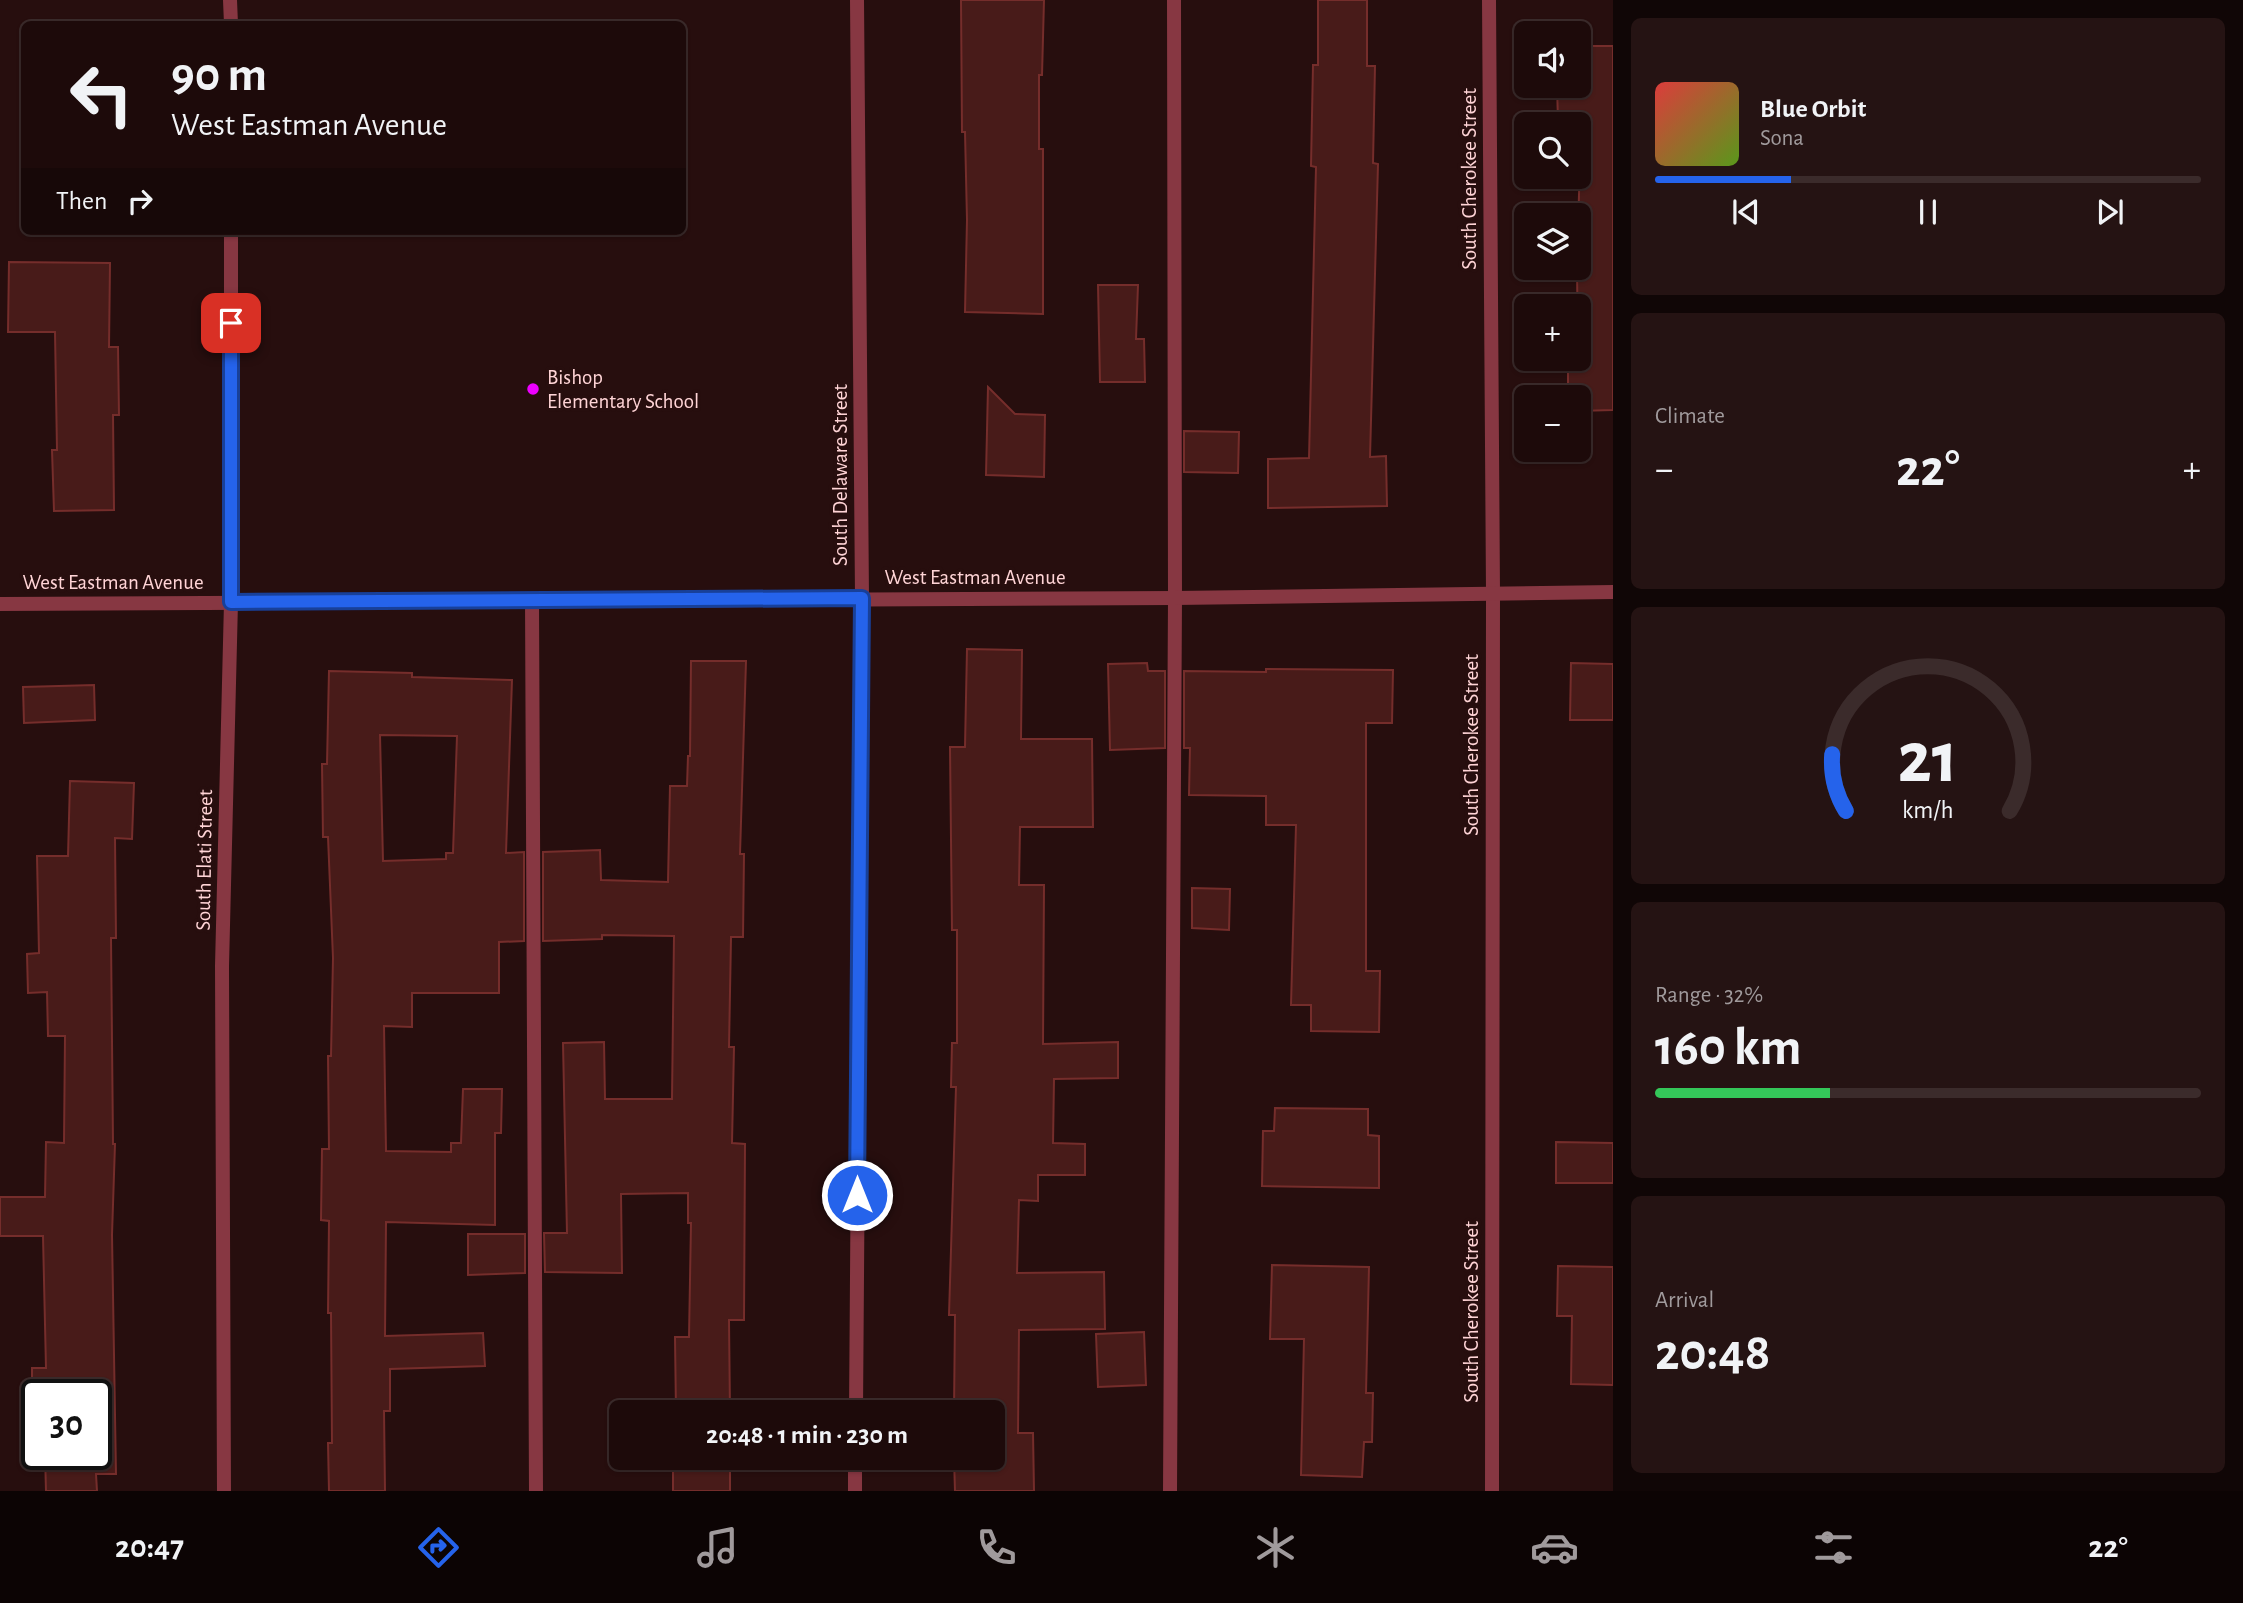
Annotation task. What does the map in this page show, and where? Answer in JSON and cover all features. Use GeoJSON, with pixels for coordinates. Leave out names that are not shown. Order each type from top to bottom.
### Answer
{"type":"FeatureCollection","features":[{"type":"Feature","properties":{"kind":"street"},"geometry":{"type":"LineString","coordinates":[[230,0],[231,21]]}},
{"type":"Feature","properties":{"kind":"street","name":"South Delaware Street"},"geometry":{"type":"LineString","coordinates":[[856,1400],[862,598],[857,0]]}},
{"type":"Feature","properties":{"kind":"street"},"geometry":{"type":"LineString","coordinates":[[1170,1491],[1175,598],[1174,0]]}},
{"type":"Feature","properties":{"kind":"street","name":"South Cherokee Street"},"geometry":{"type":"LineString","coordinates":[[1489,0],[1493,593],[1492,1491]]}},
{"type":"Feature","properties":{"kind":"street","name":"South Elati Street"},"geometry":{"type":"LineString","coordinates":[[224,1491],[222,965],[231,602],[231,235]]}},
{"type":"Feature","properties":{"kind":"street","name":"West Eastman Avenue"},"geometry":{"type":"LineString","coordinates":[[0,604],[1175,598],[1613,592]]}},
{"type":"Feature","properties":{"kind":"street"},"geometry":{"type":"LineString","coordinates":[[533,600],[536,1491]]}},
{"type":"Feature","properties":{"kind":"street"},"geometry":{"type":"LineString","coordinates":[[855,1470],[855,1491]]}},
{"type":"Feature","properties":{"kind":"building"},"geometry":{"type":"Polygon","coordinates":[[[961,0],[1044,0],[1042,75],[1039,75],[1039,149],[1043,149],[1043,314],[965,312],[967,220],[965,132],[962,132],[961,0]]]}},
{"type":"Feature","properties":{"kind":"building"},"geometry":{"type":"Polygon","coordinates":[[[1318,0],[1367,0],[1367,66],[1375,66],[1373,163],[1378,164],[1370,457],[1386,456],[1387,506],[1268,508],[1268,459],[1309,458],[1316,167],[1311,166],[1313,65],[1318,65],[1318,0]]]}},
{"type":"Feature","properties":{"kind":"building"},"geometry":{"type":"Polygon","coordinates":[[[1591,46],[1613,46],[1613,410],[1591,411],[1591,385],[1568,385],[1568,371],[1591,371],[1591,294],[1577,294],[1577,280],[1591,280],[1591,203],[1579,203],[1579,189],[1591,189],[1591,112],[1558,112],[1557,98],[1591,98],[1591,46]]]}},
{"type":"Feature","properties":{"kind":"building"},"geometry":{"type":"Polygon","coordinates":[[[9,262],[110,263],[109,347],[118,347],[119,415],[113,415],[114,510],[54,511],[52,450],[57,450],[55,332],[8,332],[9,262]]]}},
{"type":"Feature","properties":{"kind":"building"},"geometry":{"type":"Polygon","coordinates":[[[1098,285],[1138,285],[1136,339],[1144,339],[1145,382],[1100,382],[1098,285]]]}},
{"type":"Feature","properties":{"kind":"building"},"geometry":{"type":"Polygon","coordinates":[[[988,387],[1015,414],[1045,415],[1044,477],[986,475],[988,387]]]}},
{"type":"Feature","properties":{"kind":"building"},"geometry":{"type":"Polygon","coordinates":[[[1184,431],[1239,432],[1238,473],[1184,472],[1184,431]]]}},
{"type":"Feature","properties":{"kind":"building"},"geometry":{"type":"Polygon","coordinates":[[[967,649],[1022,650],[1021,739],[1092,739],[1093,827],[1020,827],[1019,885],[1044,885],[1043,1044],[1118,1042],[1118,1078],[1054,1079],[1053,1143],[1085,1144],[1085,1175],[1038,1175],[1038,1201],[1019,1200],[1017,1273],[1104,1272],[1105,1329],[1019,1330],[1018,1433],[1033,1433],[1034,1491],[955,1491],[954,1470],[1005,1470],[1005,1400],[954,1400],[955,1315],[949,1315],[956,1087],[951,1087],[952,1043],[957,1043],[957,930],[952,930],[950,747],[965,747],[967,649]]]}},
{"type":"Feature","properties":{"kind":"building"},"geometry":{"type":"Polygon","coordinates":[[[691,661],[746,661],[740,854],[744,854],[743,937],[731,937],[729,1047],[734,1047],[732,1143],[745,1144],[744,1320],[729,1320],[730,1400],[676,1400],[675,1337],[689,1337],[691,1223],[688,1223],[688,1193],[621,1194],[622,1273],[545,1272],[544,1233],[567,1233],[563,1043],[604,1042],[605,1099],[672,1099],[674,936],[602,935],[602,939],[543,941],[543,852],[600,850],[601,880],[668,882],[670,786],[687,786],[691,661]]]}},
{"type":"Feature","properties":{"kind":"building"},"geometry":{"type":"Polygon","coordinates":[[[1147,663],[1148,671],[1165,671],[1165,748],[1110,750],[1108,664],[1147,663]]]}},
{"type":"Feature","properties":{"kind":"building"},"geometry":{"type":"Polygon","coordinates":[[[1571,663],[1613,664],[1613,720],[1570,720],[1571,663]]]}},
{"type":"Feature","properties":{"kind":"building"},"geometry":{"type":"Polygon","coordinates":[[[1266,669],[1393,670],[1392,723],[1366,723],[1366,971],[1380,971],[1379,1032],[1311,1031],[1311,1005],[1291,1005],[1296,825],[1266,825],[1266,796],[1189,795],[1190,748],[1184,748],[1184,671],[1266,672],[1266,669]]]}},
{"type":"Feature","properties":{"kind":"building"},"geometry":{"type":"Polygon","coordinates":[[[329,671],[512,680],[506,853],[524,852],[524,941],[499,942],[499,993],[412,993],[412,1027],[384,1026],[386,1151],[451,1152],[451,1143],[461,1143],[463,1089],[502,1089],[501,1133],[495,1133],[495,1225],[386,1222],[385,1336],[483,1333],[485,1366],[390,1369],[390,1411],[384,1411],[385,1491],[329,1491],[328,1443],[332,1443],[331,1313],[328,1313],[329,1221],[321,1220],[322,1149],[329,1149],[328,1056],[331,1056],[333,958],[328,837],[323,837],[322,764],[327,764],[329,671]],[[380,735],[383,861],[446,859],[446,853],[453,853],[457,736],[380,735]]]}},
{"type":"Feature","properties":{"kind":"building"},"geometry":{"type":"Polygon","coordinates":[[[94,685],[95,720],[24,723],[23,687],[94,685]]]}},
{"type":"Feature","properties":{"kind":"building"},"geometry":{"type":"Polygon","coordinates":[[[70,781],[134,783],[132,839],[115,838],[116,938],[111,938],[116,1474],[96,1474],[97,1491],[46,1491],[45,1470],[112,1470],[112,1379],[32,1379],[32,1368],[46,1368],[43,1236],[0,1236],[0,1197],[45,1197],[46,1142],[64,1143],[65,1036],[48,1036],[47,992],[28,993],[27,954],[39,953],[37,856],[68,856],[70,781]]]}},
{"type":"Feature","properties":{"kind":"building"},"geometry":{"type":"Polygon","coordinates":[[[1192,888],[1230,889],[1229,930],[1192,928],[1192,888]]]}},
{"type":"Feature","properties":{"kind":"building"},"geometry":{"type":"Polygon","coordinates":[[[1275,1108],[1368,1109],[1368,1135],[1379,1136],[1379,1188],[1262,1186],[1263,1131],[1274,1131],[1275,1108]]]}},
{"type":"Feature","properties":{"kind":"building"},"geometry":{"type":"Polygon","coordinates":[[[1556,1142],[1613,1143],[1613,1183],[1556,1183],[1556,1142]]]}},
{"type":"Feature","properties":{"kind":"building"},"geometry":{"type":"Polygon","coordinates":[[[468,1234],[525,1234],[525,1273],[468,1275],[468,1234]]]}},
{"type":"Feature","properties":{"kind":"building"},"geometry":{"type":"Polygon","coordinates":[[[1272,1265],[1369,1267],[1366,1393],[1373,1393],[1372,1442],[1364,1442],[1362,1477],[1301,1475],[1304,1339],[1270,1339],[1272,1265]]]}},
{"type":"Feature","properties":{"kind":"building"},"geometry":{"type":"Polygon","coordinates":[[[1558,1266],[1613,1267],[1613,1385],[1571,1384],[1572,1316],[1557,1316],[1558,1266]]]}},
{"type":"Feature","properties":{"kind":"building"},"geometry":{"type":"Polygon","coordinates":[[[1144,1332],[1146,1385],[1098,1387],[1096,1334],[1144,1332]]]}},
{"type":"Feature","properties":{"kind":"building"},"geometry":{"type":"Polygon","coordinates":[[[673,1470],[730,1470],[730,1491],[673,1491],[673,1470]]]}},
{"type":"Feature","properties":{"kind":"place","name":"Bishop Elementary School"},"geometry":{"type":"Point","coordinates":[533,389]}},
{"type":"Feature","properties":{"kind":"route"},"geometry":{"type":"LineString","coordinates":[[231,323],[231,602],[862,598],[857,1195]]}}]}
